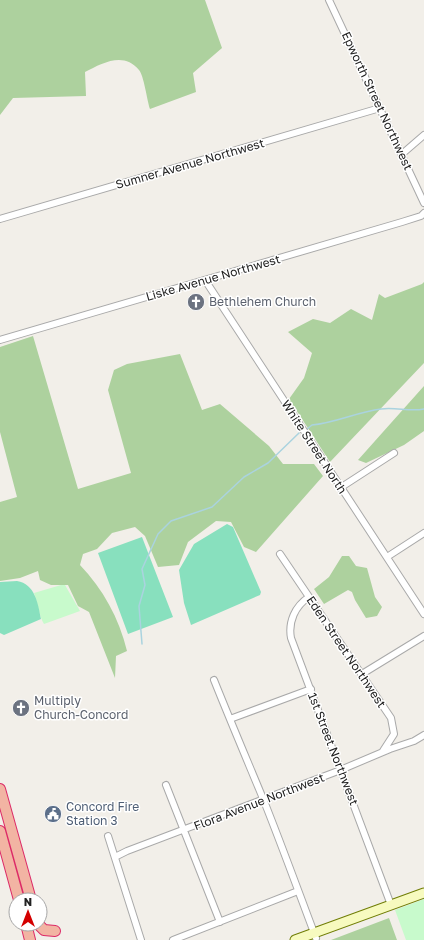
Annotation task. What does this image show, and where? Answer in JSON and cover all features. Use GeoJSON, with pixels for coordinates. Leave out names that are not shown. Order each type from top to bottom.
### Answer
{"type":"FeatureCollection","features":[{"type":"Feature","properties":{"kind":"highway"},"geometry":{"type":"LineString","coordinates":[[0,789],[5,826],[28,892]]}},
{"type":"Feature","properties":{"kind":"highway"},"geometry":{"type":"LineString","coordinates":[[0,831],[17,892]]}},
{"type":"Feature","properties":{"kind":"highway"},"geometry":{"type":"LineString","coordinates":[[47,940],[55,931],[48,930]]}},
{"type":"Feature","properties":{"kind":"main road"},"geometry":{"type":"LineString","coordinates":[[316,938],[391,905],[424,893]]}},
{"type":"Feature","properties":{"kind":"main road"},"geometry":{"type":"LineString","coordinates":[[295,940],[316,938],[424,899]]}},
{"type":"Feature","properties":{"kind":"street","name":"Epworth Street Northwest"},"geometry":{"type":"LineString","coordinates":[[329,0],[424,203]]}},
{"type":"Feature","properties":{"kind":"street","name":"Sumner Avenue Northwest"},"geometry":{"type":"LineString","coordinates":[[0,219],[380,108]]}},
{"type":"Feature","properties":{"kind":"street"},"geometry":{"type":"LineString","coordinates":[[402,154],[424,135]]}},
{"type":"Feature","properties":{"kind":"street","name":"Liske Avenue Northwest"},"geometry":{"type":"LineString","coordinates":[[0,340],[414,218],[424,213]]}},
{"type":"Feature","properties":{"kind":"street","name":"White Street North"},"geometry":{"type":"LineString","coordinates":[[205,280],[424,614]]}},
{"type":"Feature","properties":{"kind":"street"},"geometry":{"type":"LineString","coordinates":[[340,488],[394,453]]}},
{"type":"Feature","properties":{"kind":"street"},"geometry":{"type":"LineString","coordinates":[[386,557],[424,533]]}},
{"type":"Feature","properties":{"kind":"street","name":"Eden Street Northwest"},"geometry":{"type":"LineString","coordinates":[[280,554],[391,718],[394,734],[392,746]]}},
{"type":"Feature","properties":{"kind":"street","name":"1st Street Northwest"},"geometry":{"type":"LineString","coordinates":[[309,597],[298,607],[294,614],[290,631],[310,689],[342,770],[391,905]]}},
{"type":"Feature","properties":{"kind":"street"},"geometry":{"type":"LineString","coordinates":[[362,674],[424,636]]}},
{"type":"Feature","properties":{"kind":"street"},"geometry":{"type":"LineString","coordinates":[[214,680],[244,757],[264,800],[316,938]]}},
{"type":"Feature","properties":{"kind":"street"},"geometry":{"type":"LineString","coordinates":[[230,719],[310,689]]}},
{"type":"Feature","properties":{"kind":"street","name":"Flora Avenue Northwest"},"geometry":{"type":"LineString","coordinates":[[116,857],[141,846],[185,831],[342,770],[392,746],[414,741],[424,735]]}},
{"type":"Feature","properties":{"kind":"street"},"geometry":{"type":"LineString","coordinates":[[166,785],[220,922]]}},
{"type":"Feature","properties":{"kind":"street"},"geometry":{"type":"LineString","coordinates":[[108,836],[116,857],[141,940]]}},
{"type":"Feature","properties":{"kind":"street"},"geometry":{"type":"LineString","coordinates":[[173,940],[298,891]]}},
{"type":"Feature","properties":{"kind":"green space"},"geometry":{"type":"Polygon","coordinates":[[[0,0],[205,0],[222,48],[193,73],[196,92],[150,109],[144,83],[139,70],[127,61],[113,60],[98,65],[85,72],[86,96],[13,98],[0,115],[0,0]]]}},
{"type":"Feature","properties":{"kind":"green space"},"geometry":{"type":"Polygon","coordinates":[[[424,282],[424,363],[330,462],[289,399],[304,378],[312,353],[288,332],[313,319],[330,323],[351,309],[372,320],[379,294],[385,298],[424,282]]]}},
{"type":"Feature","properties":{"kind":"green space"},"geometry":{"type":"Polygon","coordinates":[[[33,336],[78,489],[131,473],[108,390],[114,370],[127,364],[180,354],[202,410],[220,404],[269,446],[283,464],[314,464],[323,476],[256,552],[244,547],[231,522],[216,521],[188,542],[179,565],[158,567],[145,536],[135,527],[112,533],[97,549],[83,554],[80,565],[103,594],[115,616],[124,639],[127,651],[116,656],[115,678],[89,612],[78,606],[68,585],[51,585],[40,580],[38,571],[20,578],[0,581],[0,502],[17,497],[0,432],[0,347],[33,336]]]}},
{"type":"Feature","properties":{"kind":"green space"},"geometry":{"type":"Polygon","coordinates":[[[424,386],[424,431],[404,445],[366,463],[358,460],[424,386]]]}},
{"type":"Feature","properties":{"kind":"green space"},"geometry":{"type":"Polygon","coordinates":[[[227,524],[233,527],[261,592],[260,595],[191,625],[184,603],[179,570],[194,544],[227,524]]]}},
{"type":"Feature","properties":{"kind":"green space"},"geometry":{"type":"Polygon","coordinates":[[[142,537],[173,617],[128,634],[98,553],[142,537]]]}},
{"type":"Feature","properties":{"kind":"green space"},"geometry":{"type":"Polygon","coordinates":[[[342,556],[349,556],[356,566],[367,568],[375,597],[382,607],[377,616],[366,618],[352,592],[348,590],[324,604],[314,589],[329,577],[342,556]]]}},
{"type":"Feature","properties":{"kind":"green space"},"geometry":{"type":"Polygon","coordinates":[[[17,581],[28,586],[32,590],[39,607],[41,619],[4,635],[0,633],[0,582],[17,581]]]}},
{"type":"Feature","properties":{"kind":"green space"},"geometry":{"type":"Polygon","coordinates":[[[65,585],[80,611],[44,624],[34,593],[65,585]]]}},
{"type":"Feature","properties":{"kind":"green space"},"geometry":{"type":"Polygon","coordinates":[[[424,899],[424,940],[406,940],[395,910],[424,899]]]}},
{"type":"Feature","properties":{"kind":"green space"},"geometry":{"type":"Polygon","coordinates":[[[389,918],[397,940],[331,940],[389,918]]]}},
{"type":"Feature","properties":{"kind":"waterway"},"geometry":{"type":"LineString","coordinates":[[307,429],[312,425],[321,424],[372,410],[424,409]]}},
{"type":"Feature","properties":{"kind":"waterway"},"geometry":{"type":"LineString","coordinates":[[142,644],[139,606],[145,585],[142,569],[158,534],[171,521],[212,507],[244,477],[268,463],[299,433]]}},
{"type":"Feature","properties":{"kind":"place","name":"Bethlehem Church"},"geometry":{"type":"Point","coordinates":[196,302]}},
{"type":"Feature","properties":{"kind":"place","name":"Multiply Church-Concord"},"geometry":{"type":"Point","coordinates":[21,708]}},
{"type":"Feature","properties":{"kind":"place","name":"Concord Fire Station 3"},"geometry":{"type":"Point","coordinates":[53,814]}}]}
